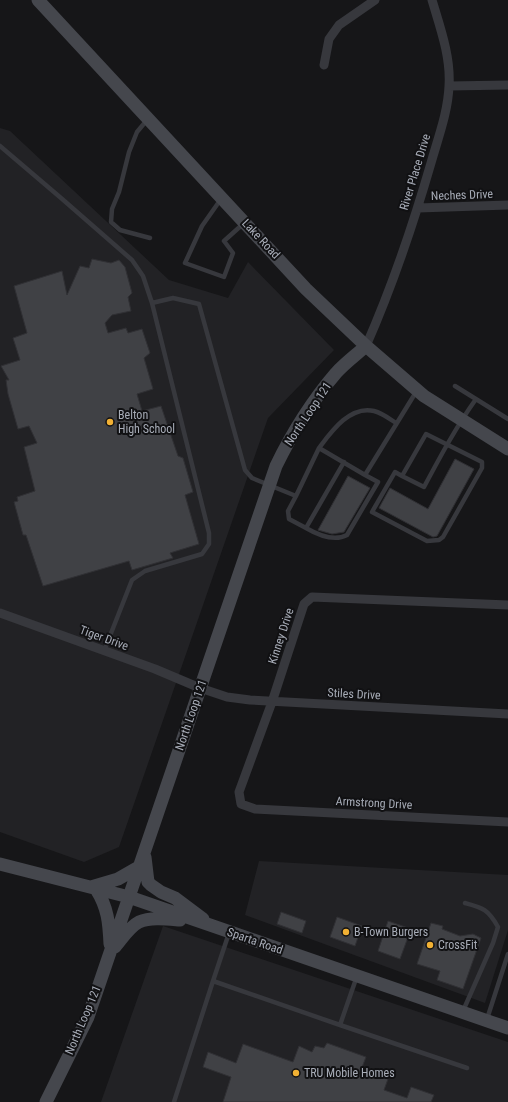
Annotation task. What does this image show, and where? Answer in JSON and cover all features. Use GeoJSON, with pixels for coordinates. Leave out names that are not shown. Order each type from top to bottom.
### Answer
{"type":"FeatureCollection","features":[{"type":"Feature","properties":{"kind":"main road","name":"Lake Road"},"geometry":{"type":"LineString","coordinates":[[38,0],[306,289],[366,346],[417,390],[508,450]]}},
{"type":"Feature","properties":{"kind":"main road","name":"North Loop 121"},"geometry":{"type":"LineString","coordinates":[[46,1102],[88,1017],[269,486],[287,443],[306,412],[337,372],[366,346]]}},
{"type":"Feature","properties":{"kind":"main road"},"geometry":{"type":"LineString","coordinates":[[146,848],[147,876],[148,882],[151,886],[175,898],[214,927]]}},
{"type":"Feature","properties":{"kind":"main road","name":"Sparta Road"},"geometry":{"type":"LineString","coordinates":[[0,864],[129,897],[508,1028]]}},
{"type":"Feature","properties":{"kind":"main road"},"geometry":{"type":"LineString","coordinates":[[110,952],[106,909],[103,900],[93,888],[118,879],[139,867]]}},
{"type":"Feature","properties":{"kind":"main road"},"geometry":{"type":"LineString","coordinates":[[110,952],[129,930],[139,922],[151,919],[194,920]]}},
{"type":"Feature","properties":{"kind":"street"},"geometry":{"type":"LineString","coordinates":[[324,65],[329,39],[340,25],[374,0]]}},
{"type":"Feature","properties":{"kind":"street","name":"River Place Drive"},"geometry":{"type":"LineString","coordinates":[[366,346],[418,208],[442,126],[449,86],[444,45],[432,0]]}},
{"type":"Feature","properties":{"kind":"street"},"geometry":{"type":"LineString","coordinates":[[449,86],[508,85]]}},
{"type":"Feature","properties":{"kind":"street","name":"Neches Drive"},"geometry":{"type":"LineString","coordinates":[[418,208],[508,205]]}},
{"type":"Feature","properties":{"kind":"street","name":"Kinney Drive"},"geometry":{"type":"LineString","coordinates":[[241,804],[239,792],[272,702],[304,604],[312,597],[508,605]]}},
{"type":"Feature","properties":{"kind":"street","name":"Tiger Drive"},"geometry":{"type":"LineString","coordinates":[[0,613],[155,669],[200,688]]}},
{"type":"Feature","properties":{"kind":"street","name":"Stiles Drive"},"geometry":{"type":"LineString","coordinates":[[200,688],[227,697],[272,702],[508,714]]}},
{"type":"Feature","properties":{"kind":"street","name":"Armstrong Drive"},"geometry":{"type":"LineString","coordinates":[[241,804],[254,809],[264,810],[508,822]]}},
{"type":"Feature","properties":{"kind":"lane"},"geometry":{"type":"LineString","coordinates":[[148,119],[137,132],[119,192],[112,209],[111,222],[120,230],[150,238]]}},
{"type":"Feature","properties":{"kind":"lane"},"geometry":{"type":"LineString","coordinates":[[0,146],[132,260],[144,276],[210,533],[208,544],[202,554],[145,571],[132,580],[104,651]]}},
{"type":"Feature","properties":{"kind":"lane"},"geometry":{"type":"LineString","coordinates":[[222,198],[202,226],[185,263],[224,277],[233,253],[224,241],[245,222]]}},
{"type":"Feature","properties":{"kind":"lane"},"geometry":{"type":"LineString","coordinates":[[152,303],[173,298],[199,304],[245,470],[252,478],[296,496]]}},
{"type":"Feature","properties":{"kind":"lane"},"geometry":{"type":"LineString","coordinates":[[455,386],[508,419]]}},
{"type":"Feature","properties":{"kind":"lane"},"geometry":{"type":"LineString","coordinates":[[365,475],[417,390]]}},
{"type":"Feature","properties":{"kind":"lane"},"geometry":{"type":"LineString","coordinates":[[402,476],[426,434],[447,444],[482,462],[482,465],[443,537],[439,540],[427,541],[372,512],[395,472],[402,476],[424,487],[447,444],[461,420],[476,399]]}},
{"type":"Feature","properties":{"kind":"lane"},"geometry":{"type":"LineString","coordinates":[[320,448],[378,482],[347,536],[323,536],[289,519],[288,511],[320,448],[330,433],[345,419],[357,412],[366,410],[375,411],[396,423]]}},
{"type":"Feature","properties":{"kind":"lane"},"geometry":{"type":"LineString","coordinates":[[306,528],[344,462]]}},
{"type":"Feature","properties":{"kind":"lane"},"geometry":{"type":"LineString","coordinates":[[463,1013],[493,943],[498,927],[493,918],[482,908],[464,903]]}},
{"type":"Feature","properties":{"kind":"lane"},"geometry":{"type":"LineString","coordinates":[[174,1102],[230,932]]}},
{"type":"Feature","properties":{"kind":"lane"},"geometry":{"type":"LineString","coordinates":[[486,1021],[508,954]]}},
{"type":"Feature","properties":{"kind":"lane"},"geometry":{"type":"LineString","coordinates":[[340,1025],[357,976]]}},
{"type":"Feature","properties":{"kind":"lane"},"geometry":{"type":"LineString","coordinates":[[214,981],[467,1068]]}},
{"type":"Feature","properties":{"kind":"shaded area"},"geometry":{"type":"Polygon","coordinates":[[[0,128],[10,131],[169,280],[228,298],[248,262],[334,350],[268,418],[119,847],[84,862],[0,832],[0,128]]]}},
{"type":"Feature","properties":{"kind":"shaded area"},"geometry":{"type":"Polygon","coordinates":[[[259,861],[508,875],[508,930],[485,1003],[245,915],[259,861]]]}},
{"type":"Feature","properties":{"kind":"shaded area"},"geometry":{"type":"Polygon","coordinates":[[[163,926],[508,1042],[508,1102],[101,1102],[163,926]]]}},
{"type":"Feature","properties":{"kind":"building","name":"Belton High School"},"geometry":{"type":"Polygon","coordinates":[[[92,259],[111,263],[119,260],[125,267],[132,293],[128,297],[131,311],[112,315],[105,323],[108,333],[126,328],[128,333],[142,329],[150,353],[144,358],[153,389],[137,394],[142,411],[161,406],[178,456],[183,458],[193,492],[185,495],[199,544],[170,553],[173,558],[132,570],[129,561],[43,586],[26,535],[23,535],[14,502],[18,501],[17,497],[35,491],[24,447],[37,443],[29,426],[18,429],[8,394],[6,380],[9,380],[1,366],[20,360],[13,338],[27,333],[14,286],[62,271],[67,295],[80,266],[89,268],[92,259]]]}},
{"type":"Feature","properties":{"kind":"building"},"geometry":{"type":"Polygon","coordinates":[[[455,459],[474,469],[437,536],[433,537],[379,508],[390,488],[428,509],[455,459]]]}},
{"type":"Feature","properties":{"kind":"building"},"geometry":{"type":"Polygon","coordinates":[[[348,476],[370,488],[344,532],[332,534],[318,530],[348,476]]]}},
{"type":"Feature","properties":{"kind":"building"},"geometry":{"type":"Polygon","coordinates":[[[281,912],[306,921],[302,933],[277,924],[281,912]]]}},
{"type":"Feature","properties":{"kind":"building","name":"B-Town Burgers"},"geometry":{"type":"Polygon","coordinates":[[[337,917],[362,926],[355,946],[330,937],[337,917]]]}},
{"type":"Feature","properties":{"kind":"building"},"geometry":{"type":"Polygon","coordinates":[[[388,921],[411,929],[400,959],[378,951],[388,921]]]}},
{"type":"Feature","properties":{"kind":"building"},"geometry":{"type":"Polygon","coordinates":[[[431,923],[443,926],[442,929],[460,936],[473,934],[481,938],[463,989],[437,980],[440,971],[417,964],[431,923]]]}},
{"type":"Feature","properties":{"kind":"building","name":"TRU Mobile Homes"},"geometry":{"type":"Polygon","coordinates":[[[327,1043],[366,1057],[361,1070],[388,1079],[384,1090],[407,1098],[411,1087],[434,1095],[431,1102],[223,1102],[231,1077],[203,1067],[208,1052],[236,1063],[243,1044],[293,1062],[299,1046],[312,1052],[315,1046],[324,1048],[327,1043]]]}},
{"type":"Feature","properties":{"kind":"place","name":"Belton High School"},"geometry":{"type":"Point","coordinates":[110,422]}},
{"type":"Feature","properties":{"kind":"place","name":"B-Town Burgers"},"geometry":{"type":"Point","coordinates":[346,932]}},
{"type":"Feature","properties":{"kind":"place","name":"CrossFit"},"geometry":{"type":"Point","coordinates":[430,945]}},
{"type":"Feature","properties":{"kind":"place","name":"TRU Mobile Homes"},"geometry":{"type":"Point","coordinates":[296,1073]}}]}
